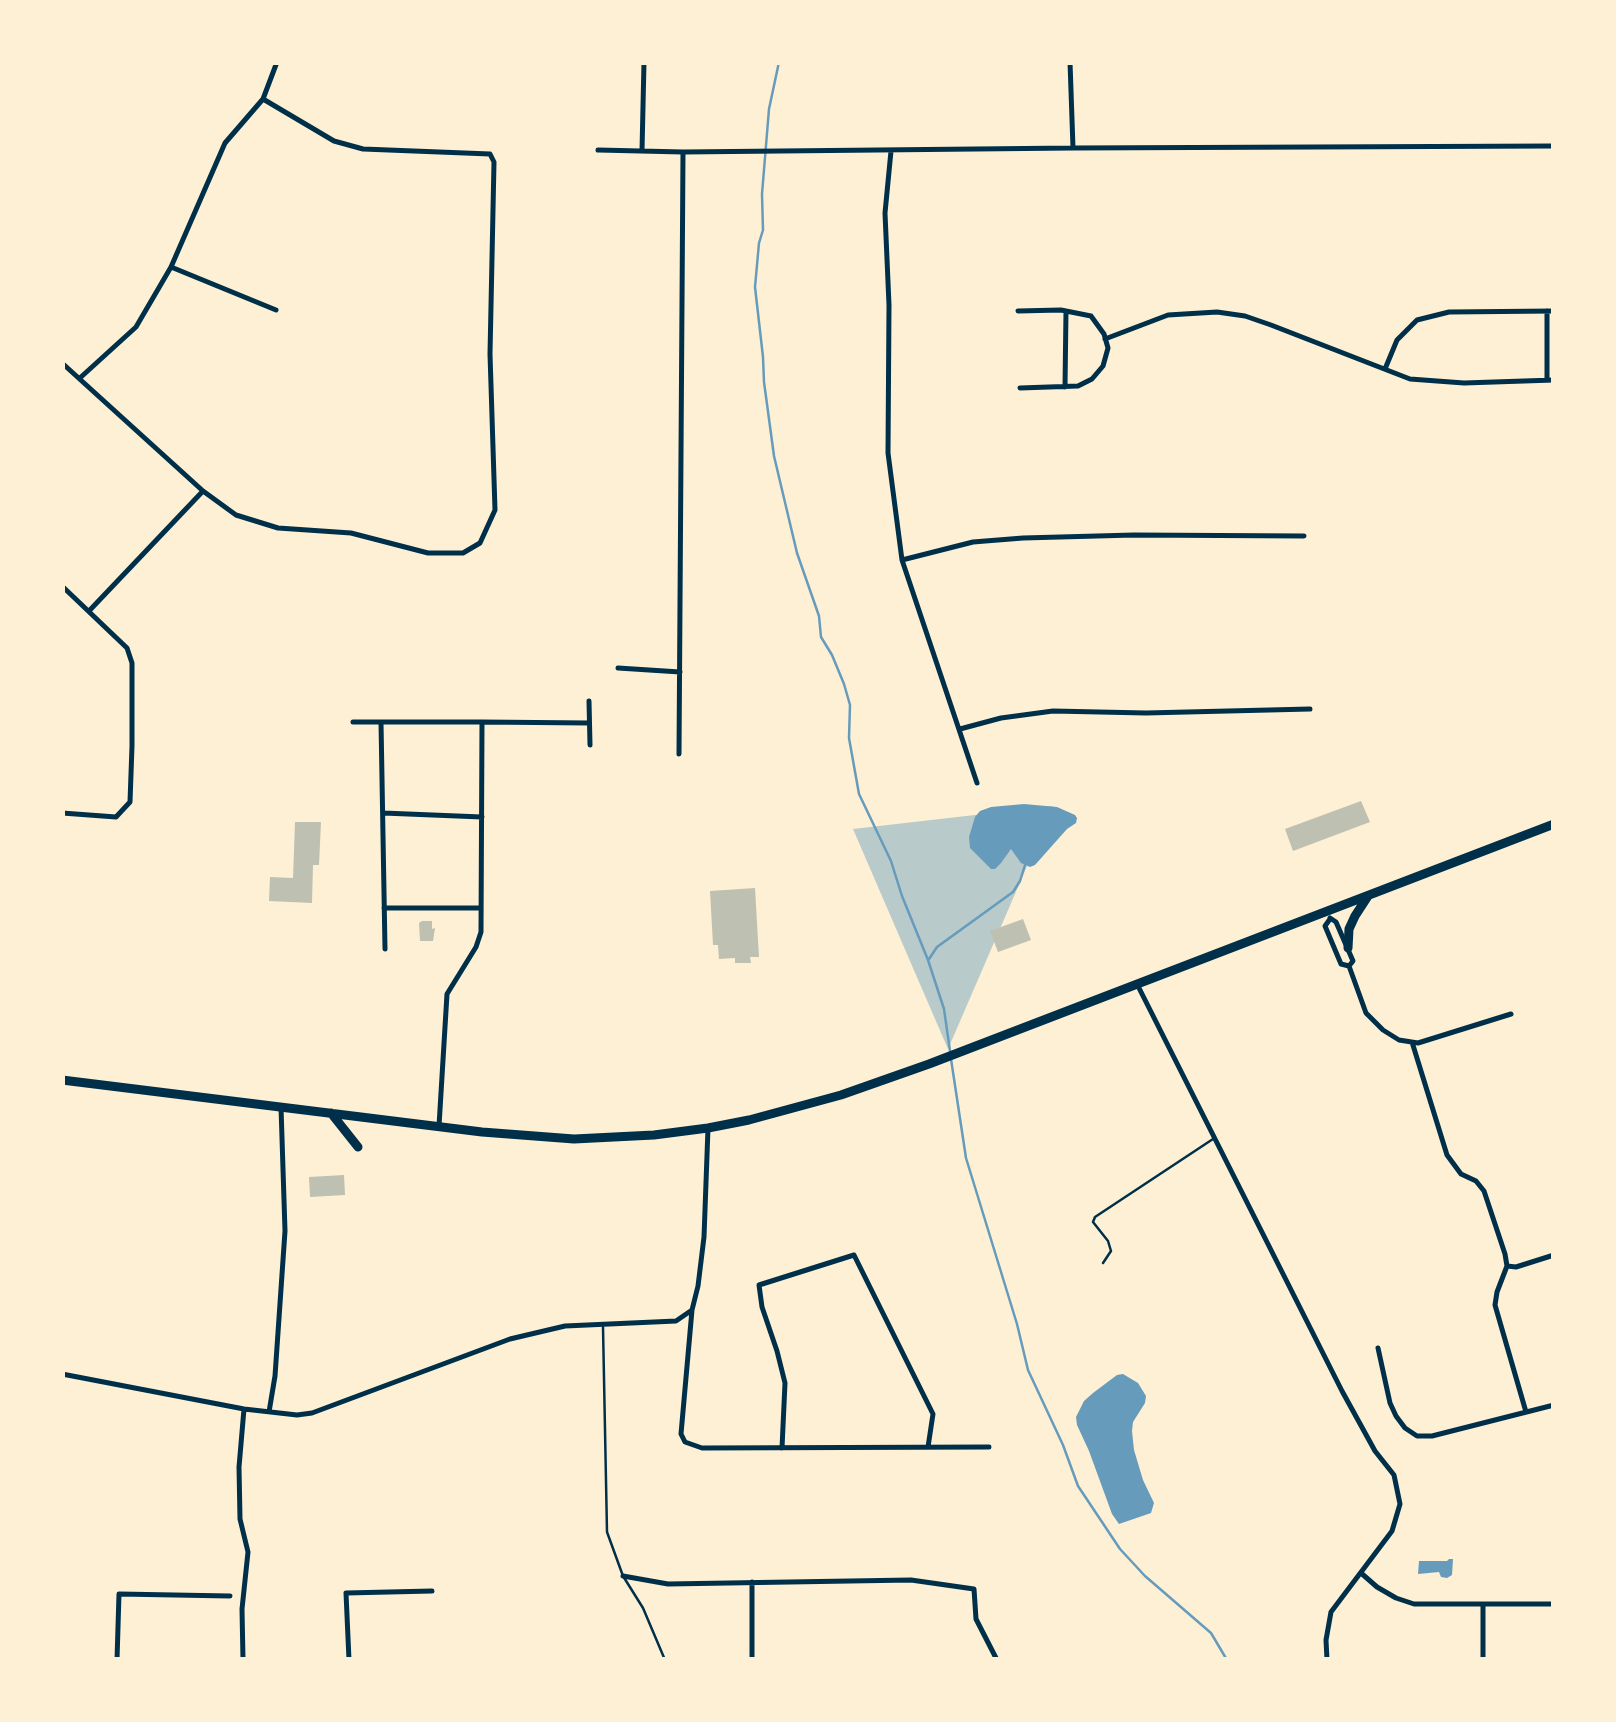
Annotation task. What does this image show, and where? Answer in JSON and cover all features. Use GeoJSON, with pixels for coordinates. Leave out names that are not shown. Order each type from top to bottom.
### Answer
{"type":"FeatureCollection","features":[{"type":"Feature","properties":{"kind":"main road"},"geometry":{"type":"LineString","coordinates":[[62,1080],[574,1139],[654,1136],[708,1128],[840,1095],[929,1064],[1328,915],[1368,895],[1554,824]]}},
{"type":"Feature","properties":{"kind":"main road"},"geometry":{"type":"LineString","coordinates":[[1348,948],[1354,916],[1368,895]]}},
{"type":"Feature","properties":{"kind":"main road"},"geometry":{"type":"LineString","coordinates":[[331,1113],[358,1147]]}},
{"type":"Feature","properties":{"kind":"street"},"geometry":{"type":"LineString","coordinates":[[80,377],[136,326],[172,267],[225,143],[263,100],[277,62]]}},
{"type":"Feature","properties":{"kind":"street"},"geometry":{"type":"LineString","coordinates":[[642,151],[644,62]]}},
{"type":"Feature","properties":{"kind":"street"},"geometry":{"type":"LineString","coordinates":[[1070,62],[1073,148]]}},
{"type":"Feature","properties":{"kind":"street"},"geometry":{"type":"LineString","coordinates":[[62,363],[203,491],[236,514],[278,528],[352,533],[428,553],[463,553],[480,543],[495,510],[490,354],[494,162],[490,154],[363,149],[334,140],[263,100]]}},
{"type":"Feature","properties":{"kind":"street"},"geometry":{"type":"LineString","coordinates":[[598,150],[1554,146]]}},
{"type":"Feature","properties":{"kind":"street"},"geometry":{"type":"LineString","coordinates":[[891,151],[885,214],[888,453],[902,560],[977,783]]}},
{"type":"Feature","properties":{"kind":"street"},"geometry":{"type":"LineString","coordinates":[[679,754],[683,152]]}},
{"type":"Feature","properties":{"kind":"street"},"geometry":{"type":"LineString","coordinates":[[172,267],[276,310]]}},
{"type":"Feature","properties":{"kind":"street"},"geometry":{"type":"LineString","coordinates":[[1018,311],[1066,310],[1091,316],[1104,334],[1108,348],[1103,366],[1092,379],[1078,386],[1020,388]]}},
{"type":"Feature","properties":{"kind":"street"},"geometry":{"type":"LineString","coordinates":[[1065,387],[1066,310]]}},
{"type":"Feature","properties":{"kind":"street"},"geometry":{"type":"LineString","coordinates":[[1106,339],[1168,316],[1217,312],[1271,325],[1410,379],[1464,383],[1550,380],[1550,311],[1449,312],[1417,320],[1397,340],[1386,369]]}},
{"type":"Feature","properties":{"kind":"street"},"geometry":{"type":"LineString","coordinates":[[89,611],[203,491]]}},
{"type":"Feature","properties":{"kind":"street"},"geometry":{"type":"LineString","coordinates":[[902,560],[973,542],[1023,538],[1304,536]]}},
{"type":"Feature","properties":{"kind":"street"},"geometry":{"type":"LineString","coordinates":[[62,586],[127,648],[132,663],[130,802],[116,816],[62,813]]}},
{"type":"Feature","properties":{"kind":"street"},"geometry":{"type":"LineString","coordinates":[[618,668],[680,672]]}},
{"type":"Feature","properties":{"kind":"street"},"geometry":{"type":"LineString","coordinates":[[590,701],[590,745]]}},
{"type":"Feature","properties":{"kind":"street"},"geometry":{"type":"LineString","coordinates":[[960,729],[1052,711],[1310,708]]}},
{"type":"Feature","properties":{"kind":"street"},"geometry":{"type":"LineString","coordinates":[[353,722],[589,723]]}},
{"type":"Feature","properties":{"kind":"street"},"geometry":{"type":"LineString","coordinates":[[381,722],[384,949]]}},
{"type":"Feature","properties":{"kind":"street"},"geometry":{"type":"LineString","coordinates":[[438,1126],[447,994],[481,932],[482,722]]}},
{"type":"Feature","properties":{"kind":"street"},"geometry":{"type":"LineString","coordinates":[[383,814],[482,817]]}},
{"type":"Feature","properties":{"kind":"street"},"geometry":{"type":"LineString","coordinates":[[384,908],[481,908]]}},
{"type":"Feature","properties":{"kind":"street"},"geometry":{"type":"LineString","coordinates":[[1328,915],[1336,922],[1348,948],[1353,961],[1348,966],[1341,964],[1325,926],[1328,915]]}},
{"type":"Feature","properties":{"kind":"street"},"geometry":{"type":"LineString","coordinates":[[1348,966],[1366,1013],[1399,1040],[1418,1044],[1511,1014]]}},
{"type":"Feature","properties":{"kind":"street"},"geometry":{"type":"LineString","coordinates":[[1137,984],[1342,1392],[1394,1476],[1400,1504],[1392,1531],[1331,1612],[1326,1640],[1328,1660]]}},
{"type":"Feature","properties":{"kind":"street"},"geometry":{"type":"LineString","coordinates":[[1412,1042],[1448,1155],[1461,1174],[1476,1181],[1484,1191],[1506,1266],[1496,1306],[1526,1412]]}},
{"type":"Feature","properties":{"kind":"street"},"geometry":{"type":"LineString","coordinates":[[269,1412],[285,1230],[282,1107]]}},
{"type":"Feature","properties":{"kind":"street"},"geometry":{"type":"LineString","coordinates":[[708,1128],[704,1236],[692,1310],[681,1434],[685,1442],[702,1448],[989,1447]]}},
{"type":"Feature","properties":{"kind":"street"},"geometry":{"type":"LineString","coordinates":[[782,1448],[785,1382],[759,1285],[854,1255],[933,1414],[928,1447]]}},
{"type":"Feature","properties":{"kind":"street"},"geometry":{"type":"LineString","coordinates":[[1506,1266],[1516,1267],[1554,1255]]}},
{"type":"Feature","properties":{"kind":"street"},"geometry":{"type":"LineString","coordinates":[[62,1374],[244,1409],[297,1415],[312,1413],[510,1339],[565,1326],[676,1321],[692,1310]]}},
{"type":"Feature","properties":{"kind":"street"},"geometry":{"type":"LineString","coordinates":[[1378,1348],[1390,1403],[1405,1428],[1417,1436],[1432,1436],[1554,1405]]}},
{"type":"Feature","properties":{"kind":"street"},"geometry":{"type":"LineString","coordinates":[[243,1660],[242,1609],[248,1552],[240,1519],[239,1468],[244,1409]]}},
{"type":"Feature","properties":{"kind":"street"},"geometry":{"type":"LineString","coordinates":[[1361,1573],[1377,1587],[1414,1604],[1554,1604]]}},
{"type":"Feature","properties":{"kind":"street"},"geometry":{"type":"LineString","coordinates":[[623,1576],[668,1584],[911,1580],[974,1588],[976,1619],[997,1660]]}},
{"type":"Feature","properties":{"kind":"street"},"geometry":{"type":"LineString","coordinates":[[752,1582],[752,1660]]}},
{"type":"Feature","properties":{"kind":"street"},"geometry":{"type":"LineString","coordinates":[[349,1660],[346,1593],[432,1590]]}},
{"type":"Feature","properties":{"kind":"street"},"geometry":{"type":"LineString","coordinates":[[116,1660],[119,1594],[230,1596]]}},
{"type":"Feature","properties":{"kind":"street"},"geometry":{"type":"LineString","coordinates":[[1483,1604],[1483,1660]]}},
{"type":"Feature","properties":{"kind":"lane"},"geometry":{"type":"LineString","coordinates":[[1102,1263],[1111,1251],[1093,1222],[1095,1216],[1214,1138]]}},
{"type":"Feature","properties":{"kind":"lane"},"geometry":{"type":"LineString","coordinates":[[604,1326],[607,1532],[623,1576],[643,1608],[666,1660]]}},
{"type":"Feature","properties":{"kind":"shaded area"},"geometry":{"type":"Polygon","coordinates":[[[1053,806],[948,1049],[853,829],[1053,806]]]}},
{"type":"Feature","properties":{"kind":"water"},"geometry":{"type":"Polygon","coordinates":[[[991,807],[1057,807],[1075,815],[1076,823],[1035,865],[1021,863],[1011,849],[991,869],[970,848],[975,817],[991,807]]]}},
{"type":"Feature","properties":{"kind":"water"},"geometry":{"type":"Polygon","coordinates":[[[1123,1374],[1138,1383],[1146,1396],[1132,1431],[1143,1480],[1154,1503],[1151,1513],[1119,1524],[1076,1417],[1084,1401],[1123,1374]]]}},
{"type":"Feature","properties":{"kind":"water"},"geometry":{"type":"Polygon","coordinates":[[[1453,1559],[1452,1575],[1447,1578],[1439,1572],[1418,1574],[1419,1561],[1453,1559]]]}},
{"type":"Feature","properties":{"kind":"building"},"geometry":{"type":"Polygon","coordinates":[[[1361,801],[1370,822],[1293,851],[1285,829],[1361,801]]]}},
{"type":"Feature","properties":{"kind":"building"},"geometry":{"type":"Polygon","coordinates":[[[295,822],[321,822],[319,865],[313,865],[312,903],[269,901],[270,877],[293,878],[295,822]]]}},
{"type":"Feature","properties":{"kind":"building"},"geometry":{"type":"Polygon","coordinates":[[[755,888],[759,957],[750,957],[751,963],[719,959],[718,945],[713,945],[710,891],[755,888]]]}},
{"type":"Feature","properties":{"kind":"building"},"geometry":{"type":"Polygon","coordinates":[[[1023,919],[1031,940],[998,952],[990,931],[1023,919]]]}},
{"type":"Feature","properties":{"kind":"building"},"geometry":{"type":"Polygon","coordinates":[[[422,921],[432,921],[433,941],[420,941],[422,921]]]}},
{"type":"Feature","properties":{"kind":"building"},"geometry":{"type":"Polygon","coordinates":[[[344,1175],[345,1195],[310,1197],[309,1177],[344,1175]]]}},
{"type":"Feature","properties":{"kind":"waterway"},"geometry":{"type":"LineString","coordinates":[[779,62],[769,109],[763,230],[755,287],[774,456],[797,553],[819,616],[821,637],[832,655],[850,705],[849,738],[859,794],[891,861],[928,960],[944,1009],[950,1051]]}},
{"type":"Feature","properties":{"kind":"waterway"},"geometry":{"type":"LineString","coordinates":[[929,959],[937,947],[1013,892],[1025,865]]}},
{"type":"Feature","properties":{"kind":"waterway"},"geometry":{"type":"LineString","coordinates":[[951,1059],[966,1158],[1028,1370],[1078,1486],[1120,1549],[1211,1633],[1227,1660]]}}]}
